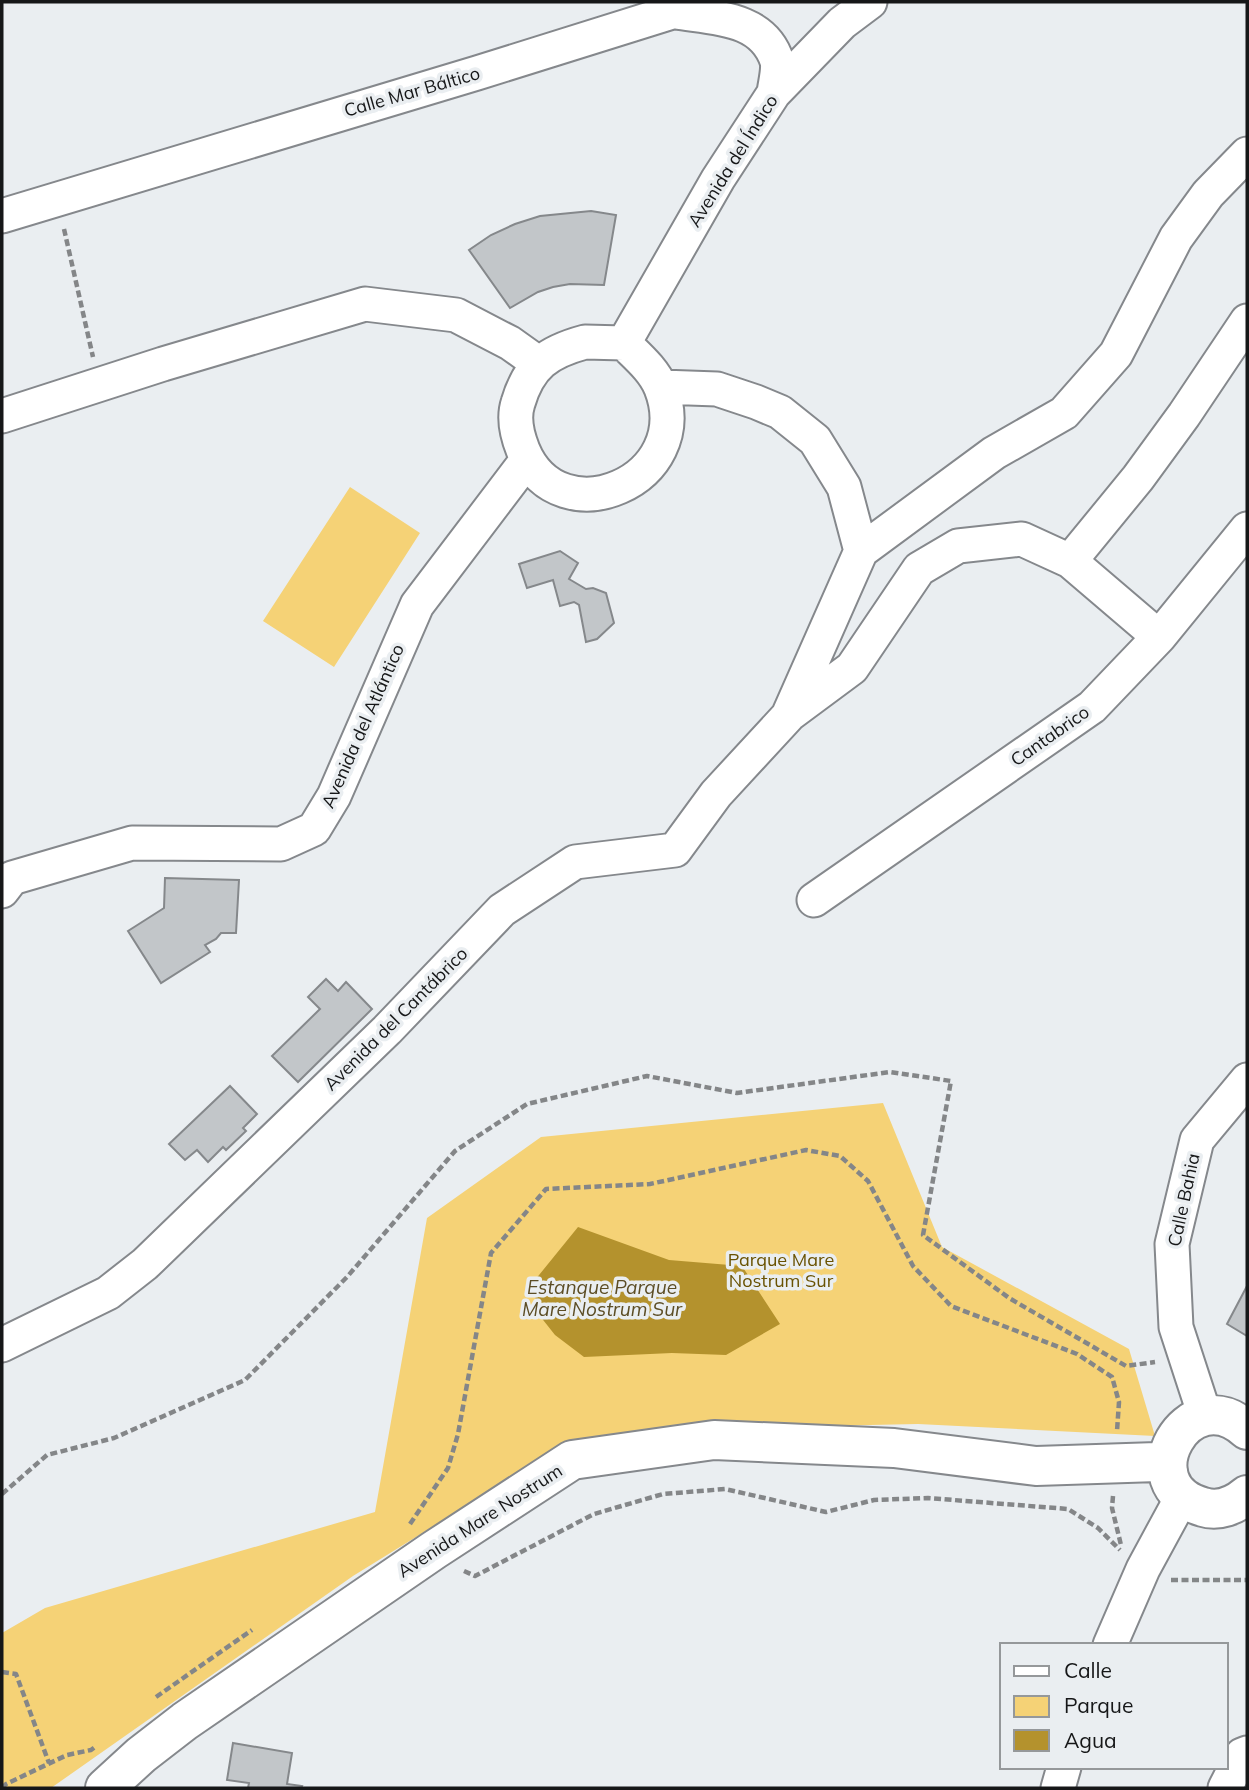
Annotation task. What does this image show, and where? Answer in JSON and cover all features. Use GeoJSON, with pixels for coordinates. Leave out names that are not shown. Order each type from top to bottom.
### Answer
{"type":"FeatureCollection","features":[{"type":"Feature","properties":{"kind":"street","name":"Avenida del Índico"},"geometry":{"type":"LineString","coordinates":[[624,342],[718,179],[774,93],[842,23],[870,2]]}},
{"type":"Feature","properties":{"kind":"street","name":"Calle Mar Báltico"},"geometry":{"type":"LineString","coordinates":[[2,216],[690,7],[741,22],[765,38],[777,63],[774,93]]}},
{"type":"Feature","properties":{"kind":"street","name":"Avenida del Cantábrico"},"geometry":{"type":"LineString","coordinates":[[788,716],[861,551],[994,453],[1064,413],[1116,354],[1176,238],[1208,194],[1247,154]]}},
{"type":"Feature","properties":{"kind":"street"},"geometry":{"type":"LineString","coordinates":[[2,416],[267,332],[365,304],[456,315],[510,343],[538,363]]}},
{"type":"Feature","properties":{"kind":"street"},"geometry":{"type":"LineString","coordinates":[[1070,561],[1138,478],[1247,321]]}},
{"type":"Feature","properties":{"kind":"street"},"geometry":{"type":"LineString","coordinates":[[585,342],[624,342],[650,369],[661,387],[667,412],[664,437],[654,460],[637,478],[615,490],[591,495],[566,490],[544,478],[527,460],[517,436],[516,410],[523,384],[538,363],[560,349],[585,342]]}},
{"type":"Feature","properties":{"kind":"street"},"geometry":{"type":"LineString","coordinates":[[661,387],[717,389],[780,412],[815,440],[844,487],[861,551]]}},
{"type":"Feature","properties":{"kind":"street","name":"Avenida del Atlántico"},"geometry":{"type":"LineString","coordinates":[[2,891],[12,877],[132,843],[281,844],[314,829],[334,796],[417,605],[527,460]]}},
{"type":"Feature","properties":{"kind":"street","name":"Cantabrico"},"geometry":{"type":"LineString","coordinates":[[814,900],[1092,707],[1159,637],[1247,529]]}},
{"type":"Feature","properties":{"kind":"street","name":"Avenida del Cantábrico"},"geometry":{"type":"LineString","coordinates":[[2,1345],[108,1293],[145,1264],[387,1030],[502,910],[575,862],[675,850],[716,794],[788,716],[852,668],[919,569],[958,546],[1022,539],[1070,561],[1159,637]]}},
{"type":"Feature","properties":{"kind":"street","name":"Calle Bahia"},"geometry":{"type":"LineString","coordinates":[[1205,1416],[1184,1359],[1176,1327],[1172,1244],[1197,1140],[1247,1080]]}},
{"type":"Feature","properties":{"kind":"street"},"geometry":{"type":"LineString","coordinates":[[1111,1643],[1143,1569],[1175,1484],[1167,1456],[1176,1436],[1191,1421],[1205,1416],[1233,1420],[1247,1430]]}},
{"type":"Feature","properties":{"kind":"street","name":"Avenida Mare Nostrum"},"geometry":{"type":"LineString","coordinates":[[105,1788],[141,1755],[422,1537],[572,1460],[714,1440],[894,1448],[1036,1466],[1157,1462],[1194,1505],[1209,1509],[1224,1508],[1238,1503],[1247,1495]]}},
{"type":"Feature","properties":{"kind":"street"},"geometry":{"type":"LineString","coordinates":[[1225,1788],[1242,1755],[1247,1753]]}},
{"type":"Feature","properties":{"kind":"street"},"geometry":{"type":"LineString","coordinates":[[1058,1788],[1063,1769]]}},
{"type":"Feature","properties":{"kind":"path"},"geometry":{"type":"LineString","coordinates":[[61,216],[100,385]]}},
{"type":"Feature","properties":{"kind":"path"},"geometry":{"type":"LineString","coordinates":[[2,1494],[47,1455],[114,1438],[245,1380],[347,1277],[455,1151],[527,1104],[648,1076],[737,1093],[890,1072],[951,1081],[923,1235],[1009,1298],[1126,1366],[1184,1359]]}},
{"type":"Feature","properties":{"kind":"path"},"geometry":{"type":"LineString","coordinates":[[398,1532],[422,1537],[444,1562],[475,1576],[594,1514],[663,1494],[725,1489],[827,1512],[874,1500],[928,1498],[1068,1509],[1098,1528],[1122,1553],[1112,1508],[1119,1402],[1112,1377],[1077,1354],[951,1306],[913,1266],[868,1181],[839,1156],[806,1150],[650,1184],[547,1189],[491,1253],[458,1434],[422,1537]]}},
{"type":"Feature","properties":{"kind":"path"},"geometry":{"type":"LineString","coordinates":[[1143,1569],[1167,1580],[1247,1580]]}},
{"type":"Feature","properties":{"kind":"path"},"geometry":{"type":"LineString","coordinates":[[150,1702],[170,1685],[261,1624]]}},
{"type":"Feature","properties":{"kind":"path"},"geometry":{"type":"LineString","coordinates":[[2,1672],[16,1674],[49,1763]]}},
{"type":"Feature","properties":{"kind":"path"},"geometry":{"type":"LineString","coordinates":[[2,1788],[67,1755],[91,1750],[101,1742]]}},
{"type":"Feature","properties":{"kind":"green space"},"geometry":{"type":"Polygon","coordinates":[[[350,487],[420,533],[334,667],[263,621],[350,487]]]}},
{"type":"Feature","properties":{"kind":"green space","name":"Parque Mare Nostrum Sur"},"geometry":{"type":"Polygon","coordinates":[[[883,1103],[942,1247],[1129,1349],[1155,1436],[918,1424],[639,1430],[568,1443],[353,1576],[51,1788],[2,1788],[2,1633],[45,1608],[375,1512],[427,1218],[541,1137],[883,1103]]]}},
{"type":"Feature","properties":{"kind":"water","name":"Estanque Parque Mare Nostrum Sur"},"geometry":{"type":"Polygon","coordinates":[[[578,1227],[669,1260],[742,1266],[780,1324],[726,1355],[672,1353],[584,1357],[555,1335],[536,1311],[535,1280],[578,1227]]]}},
{"type":"Feature","properties":{"kind":"building"},"geometry":{"type":"Polygon","coordinates":[[[591,211],[616,215],[604,285],[570,284],[553,287],[510,308],[469,250],[491,235],[540,216],[591,211]]]}},
{"type":"Feature","properties":{"kind":"building"},"geometry":{"type":"Polygon","coordinates":[[[560,551],[578,563],[569,579],[586,589],[593,588],[606,593],[614,623],[597,639],[586,642],[579,605],[574,602],[560,606],[553,580],[527,588],[519,564],[560,551]]]}},
{"type":"Feature","properties":{"kind":"building"},"geometry":{"type":"Polygon","coordinates":[[[165,878],[239,880],[236,933],[221,933],[205,945],[210,952],[161,983],[128,931],[164,908],[165,878]]]}},
{"type":"Feature","properties":{"kind":"building"},"geometry":{"type":"Polygon","coordinates":[[[326,979],[338,991],[346,982],[372,1009],[298,1082],[272,1056],[320,1009],[308,997],[326,979]]]}},
{"type":"Feature","properties":{"kind":"building"},"geometry":{"type":"Polygon","coordinates":[[[230,1086],[257,1114],[243,1128],[246,1131],[226,1150],[223,1147],[208,1162],[197,1150],[185,1160],[169,1144],[230,1086]]]}},
{"type":"Feature","properties":{"kind":"building"},"geometry":{"type":"Polygon","coordinates":[[[1247,1286],[1247,1336],[1227,1324],[1247,1286]]]}},
{"type":"Feature","properties":{"kind":"building"},"geometry":{"type":"Polygon","coordinates":[[[233,1743],[292,1753],[287,1784],[302,1786],[301,1788],[248,1788],[249,1783],[227,1780],[233,1743]]]}}]}
